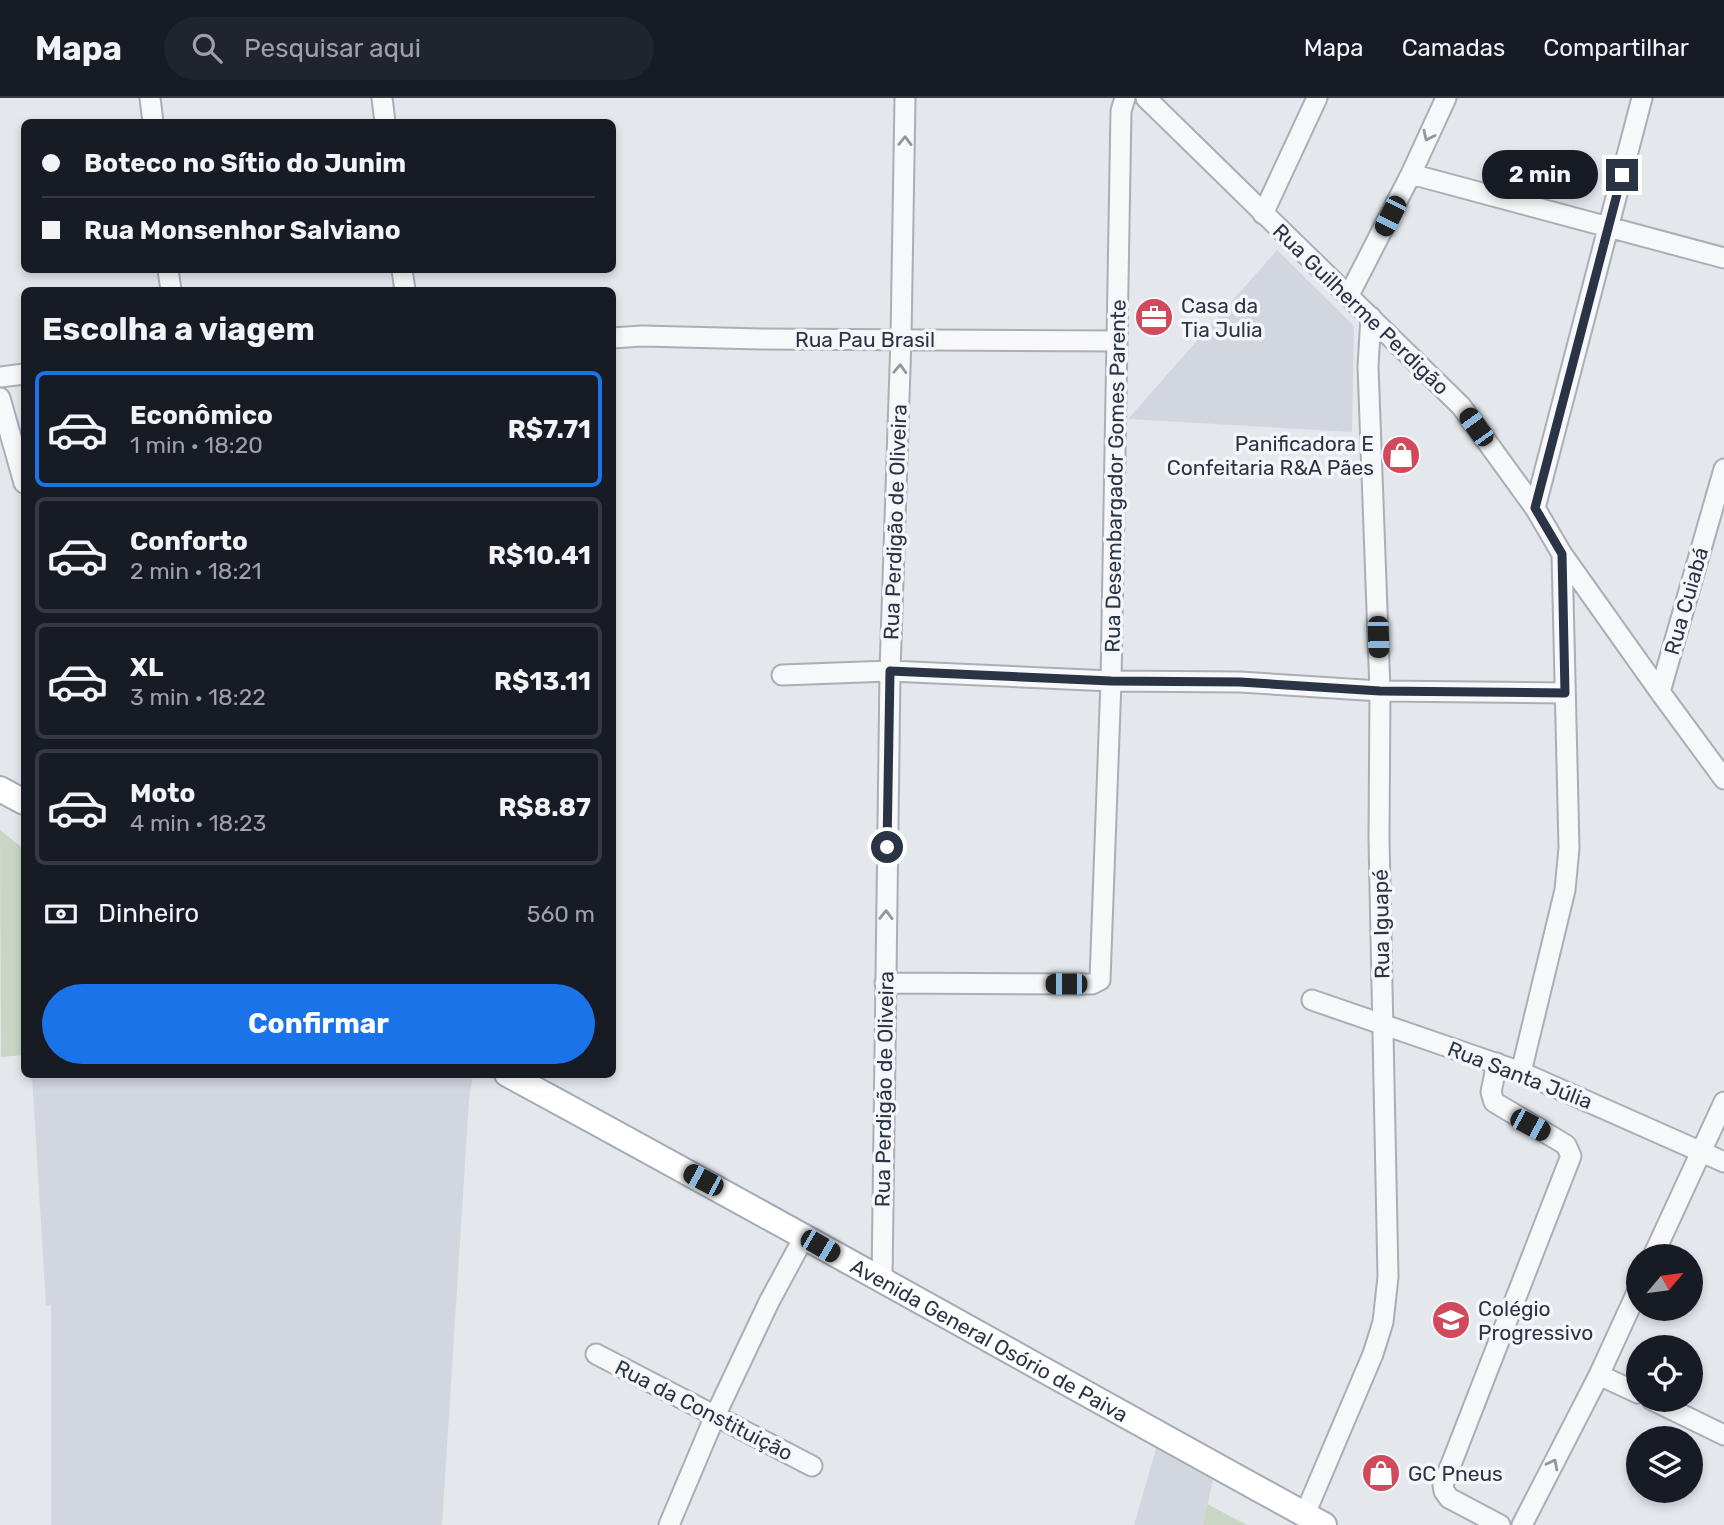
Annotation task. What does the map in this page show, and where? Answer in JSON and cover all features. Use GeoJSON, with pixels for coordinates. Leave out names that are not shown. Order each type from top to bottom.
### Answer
{"type":"FeatureCollection","features":[{"type":"Feature","properties":{"kind":"main road"},"geometry":{"type":"LineString","coordinates":[[0,789],[21,800]]}},
{"type":"Feature","properties":{"kind":"main road","name":"Avenida General Osório de Paiva"},"geometry":{"type":"LineString","coordinates":[[514,1078],[1315,1520]]}},
{"type":"Feature","properties":{"kind":"street"},"geometry":{"type":"LineString","coordinates":[[150,98],[153,119]]}},
{"type":"Feature","properties":{"kind":"street"},"geometry":{"type":"LineString","coordinates":[[382,98],[385,119]]}},
{"type":"Feature","properties":{"kind":"street","name":"Rua Perdigão de Oliveira"},"geometry":{"type":"LineString","coordinates":[[882,1282],[890,671],[901,338],[905,98]]}},
{"type":"Feature","properties":{"kind":"street","name":"Rua Desembargador Gomes Parente"},"geometry":{"type":"LineString","coordinates":[[885,983],[1092,984],[1100,980],[1111,681],[1121,111],[1125,98]]}},
{"type":"Feature","properties":{"kind":"street","name":"Rua Guilherme Perdigão"},"geometry":{"type":"LineString","coordinates":[[1146,98],[1461,406],[1535,508],[1562,554],[1724,779]]}},
{"type":"Feature","properties":{"kind":"street"},"geometry":{"type":"LineString","coordinates":[[1263,214],[1317,98]]}},
{"type":"Feature","properties":{"kind":"street"},"geometry":{"type":"LineString","coordinates":[[1349,295],[1411,174],[1446,98]]}},
{"type":"Feature","properties":{"kind":"street"},"geometry":{"type":"LineString","coordinates":[[1535,508],[1642,98]]}},
{"type":"Feature","properties":{"kind":"street"},"geometry":{"type":"LineString","coordinates":[[1411,174],[1724,258]]}},
{"type":"Feature","properties":{"kind":"street","name":"Rua Iguapé"},"geometry":{"type":"LineString","coordinates":[[1315,1520],[1383,1321],[1388,1277],[1379,839],[1380,691],[1368,366],[1371,317]]}},
{"type":"Feature","properties":{"kind":"street","name":"Rua Pau Brasil"},"geometry":{"type":"LineString","coordinates":[[616,338],[1117,341]]}},
{"type":"Feature","properties":{"kind":"street"},"geometry":{"type":"LineString","coordinates":[[0,377],[21,374]]}},
{"type":"Feature","properties":{"kind":"street"},"geometry":{"type":"LineString","coordinates":[[0,398],[21,472]]}},
{"type":"Feature","properties":{"kind":"street","name":"Rua Cuiabá"},"geometry":{"type":"LineString","coordinates":[[1660,692],[1724,470]]}},
{"type":"Feature","properties":{"kind":"street"},"geometry":{"type":"LineString","coordinates":[[1521,1072],[1565,890],[1569,848],[1562,554]]}},
{"type":"Feature","properties":{"kind":"street"},"geometry":{"type":"LineString","coordinates":[[782,674],[890,671],[1111,681],[1240,682],[1380,691],[1565,693]]}},
{"type":"Feature","properties":{"kind":"street","name":"Rua Santa Júlia"},"geometry":{"type":"LineString","coordinates":[[1312,1000],[1521,1072],[1724,1162]]}},
{"type":"Feature","properties":{"kind":"street"},"geometry":{"type":"LineString","coordinates":[[1497,1063],[1491,1092],[1494,1102],[1566,1145],[1571,1156],[1443,1485],[1449,1498],[1500,1525]]}},
{"type":"Feature","properties":{"kind":"street"},"geometry":{"type":"LineString","coordinates":[[1659,1244],[1724,1102]]}},
{"type":"Feature","properties":{"kind":"street"},"geometry":{"type":"LineString","coordinates":[[669,1525],[715,1416],[769,1302],[804,1237]]}},
{"type":"Feature","properties":{"kind":"street"},"geometry":{"type":"LineString","coordinates":[[1522,1525],[1600,1375],[1626,1317]]}},
{"type":"Feature","properties":{"kind":"street","name":"Rua da Constituição"},"geometry":{"type":"LineString","coordinates":[[596,1354],[812,1466]]}},
{"type":"Feature","properties":{"kind":"street"},"geometry":{"type":"LineString","coordinates":[[1600,1375],[1626,1387]]}},
{"type":"Feature","properties":{"kind":"street"},"geometry":{"type":"LineString","coordinates":[[1677,1412],[1724,1435]]}},
{"type":"Feature","properties":{"kind":"shaded area"},"geometry":{"type":"Polygon","coordinates":[[[1277,250],[1354,326],[1352,432],[1128,419],[1277,250]]]}},
{"type":"Feature","properties":{"kind":"shaded area"},"geometry":{"type":"Polygon","coordinates":[[[32,1078],[473,1078],[442,1525],[51,1525],[51,1305],[46,1306],[32,1078]]]}},
{"type":"Feature","properties":{"kind":"shaded area"},"geometry":{"type":"Polygon","coordinates":[[[1158,1442],[1215,1471],[1203,1525],[1134,1525],[1158,1442]]]}},
{"type":"Feature","properties":{"kind":"green space"},"geometry":{"type":"Polygon","coordinates":[[[0,830],[21,847],[21,1055],[1,1057],[0,830]]]}},
{"type":"Feature","properties":{"kind":"green space"},"geometry":{"type":"Polygon","coordinates":[[[1207,1504],[1247,1525],[1203,1525],[1207,1504]]]}},
{"type":"Feature","properties":{"kind":"place","name":"Casa da Tia Julia"},"geometry":{"type":"Point","coordinates":[1154,317]}},
{"type":"Feature","properties":{"kind":"place","name":"Panificadora E Confeitaria R&A Pães"},"geometry":{"type":"Point","coordinates":[1401,455]}},
{"type":"Feature","properties":{"kind":"place","name":"Colégio Progressivo"},"geometry":{"type":"Point","coordinates":[1451,1320]}},
{"type":"Feature","properties":{"kind":"place","name":"GC Pneus"},"geometry":{"type":"Point","coordinates":[1381,1473]}},
{"type":"Feature","properties":{"kind":"route"},"geometry":{"type":"LineString","coordinates":[[887,847],[890,671],[1111,681],[1240,682],[1380,691],[1565,693],[1562,554],[1535,508],[1622,175]]}}]}
